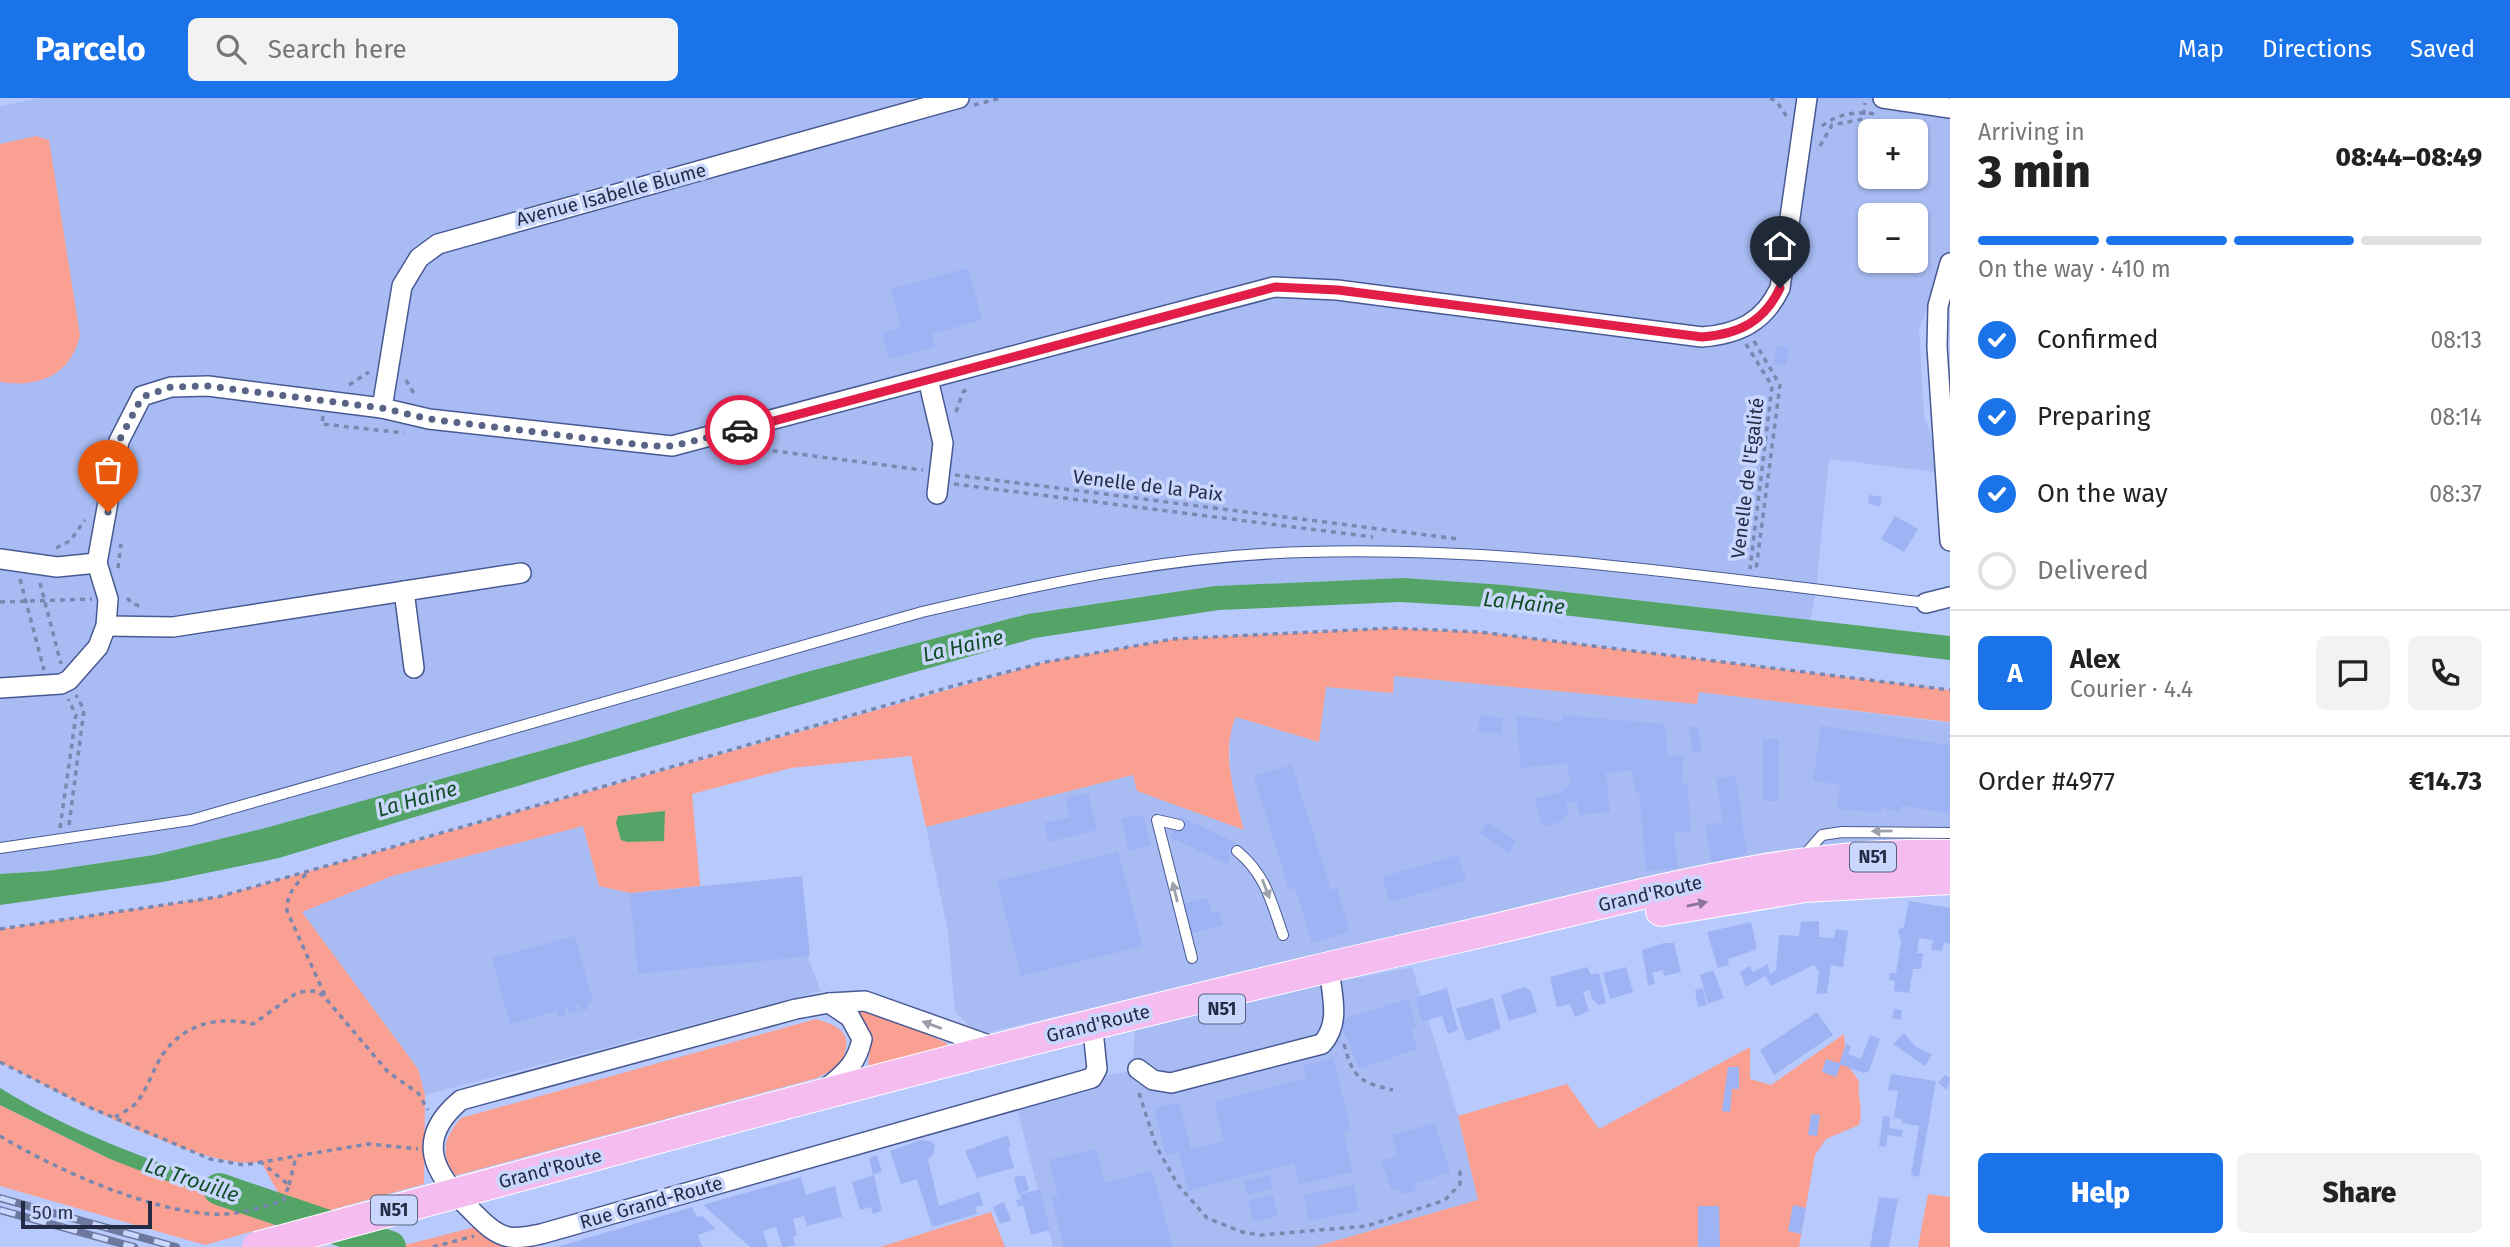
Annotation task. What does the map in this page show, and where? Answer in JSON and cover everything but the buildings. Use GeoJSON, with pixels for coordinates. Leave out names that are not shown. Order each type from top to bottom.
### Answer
{"type":"FeatureCollection","features":[{"type":"Feature","properties":{"kind":"main road","name":"Grand'Route"},"geometry":{"type":"LineString","coordinates":[[333,1247],[817,1094],[1384,953],[1708,880],[1857,858],[1950,855]]}},
{"type":"Feature","properties":{"kind":"main road","name":"Grand'Route"},"geometry":{"type":"LineString","coordinates":[[257,1247],[534,1182],[1094,1040],[1333,997],[1736,896],[1805,887],[1950,879]]}},
{"type":"Feature","properties":{"kind":"street"},"geometry":{"type":"LineString","coordinates":[[0,688],[48,687],[69,680],[98,647],[115,596],[97,564],[119,441],[142,397],[171,387],[208,386],[382,408],[437,420],[672,446],[1241,294],[1290,286],[1702,337],[1720,336],[1766,313],[1780,288],[1807,98]]}},
{"type":"Feature","properties":{"kind":"street","name":"Avenue Isabelle Blume"},"geometry":{"type":"LineString","coordinates":[[382,408],[402,286],[419,258],[438,244],[961,103]]}},
{"type":"Feature","properties":{"kind":"street"},"geometry":{"type":"LineString","coordinates":[[1880,106],[1950,108]]}},
{"type":"Feature","properties":{"kind":"street"},"geometry":{"type":"LineString","coordinates":[[1950,263],[1938,306],[1937,347],[1950,541]]}},
{"type":"Feature","properties":{"kind":"street"},"geometry":{"type":"LineString","coordinates":[[928,379],[943,443],[935,477]]}},
{"type":"Feature","properties":{"kind":"street"},"geometry":{"type":"LineString","coordinates":[[0,559],[57,568],[97,564]]}},
{"type":"Feature","properties":{"kind":"street"},"geometry":{"type":"LineString","coordinates":[[106,626],[173,627],[521,573]]}},
{"type":"Feature","properties":{"kind":"street"},"geometry":{"type":"LineString","coordinates":[[404,591],[414,668]]}},
{"type":"Feature","properties":{"kind":"street"},"geometry":{"type":"LineString","coordinates":[[1926,603],[1950,597]]}},
{"type":"Feature","properties":{"kind":"street"},"geometry":{"type":"LineString","coordinates":[[1137,1076],[1171,1083],[1322,1044],[1330,1035],[1333,997]]}},
{"type":"Feature","properties":{"kind":"street"},"geometry":{"type":"LineString","coordinates":[[434,1151],[435,1135],[441,1120],[461,1100],[796,1009],[829,1003],[865,1001],[997,1048]]}},
{"type":"Feature","properties":{"kind":"street"},"geometry":{"type":"LineString","coordinates":[[817,1094],[847,1073],[858,1057],[862,1038],[850,1017],[829,1003]]}},
{"type":"Feature","properties":{"kind":"street","name":"Rue Grand-Route"},"geometry":{"type":"LineString","coordinates":[[434,1151],[439,1173],[445,1184],[486,1225],[508,1237],[541,1234],[1092,1078],[1097,1069],[1094,1040]]}},
{"type":"Feature","properties":{"kind":"lane"},"geometry":{"type":"LineString","coordinates":[[0,848],[191,820],[922,612],[1040,584],[1158,563],[1237,555],[1373,551],[1527,558],[1950,606]]}},
{"type":"Feature","properties":{"kind":"lane"},"geometry":{"type":"LineString","coordinates":[[1179,825],[1157,820],[1192,958]]}},
{"type":"Feature","properties":{"kind":"lane"},"geometry":{"type":"LineString","coordinates":[[1797,865],[1822,835],[1842,832],[1950,833]]}},
{"type":"Feature","properties":{"kind":"lane"},"geometry":{"type":"LineString","coordinates":[[1237,851],[1256,867],[1264,880],[1283,935]]}},
{"type":"Feature","properties":{"kind":"lane"},"geometry":{"type":"LineString","coordinates":[[1917,879],[1950,885]]}},
{"type":"Feature","properties":{"kind":"path"},"geometry":{"type":"LineString","coordinates":[[961,103],[1001,98]]}},
{"type":"Feature","properties":{"kind":"path"},"geometry":{"type":"LineString","coordinates":[[1770,98],[1777,102],[1787,117],[1788,126]]}},
{"type":"Feature","properties":{"kind":"path"},"geometry":{"type":"LineString","coordinates":[[1818,131],[1834,118],[1880,106]]}},
{"type":"Feature","properties":{"kind":"path"},"geometry":{"type":"LineString","coordinates":[[1749,334],[1780,384],[1751,583]]}},
{"type":"Feature","properties":{"kind":"path","name":"Venelle de l'Egalité"},"geometry":{"type":"LineString","coordinates":[[1745,342],[1772,386],[1751,583]]}},
{"type":"Feature","properties":{"kind":"path"},"geometry":{"type":"LineString","coordinates":[[404,372],[406,383],[419,401]]}},
{"type":"Feature","properties":{"kind":"path"},"geometry":{"type":"LineString","coordinates":[[309,416],[403,427]]}},
{"type":"Feature","properties":{"kind":"path","name":"Venelle de la Paix"},"geometry":{"type":"LineString","coordinates":[[742,446],[935,477],[1470,540]]}},
{"type":"Feature","properties":{"kind":"path"},"geometry":{"type":"LineString","coordinates":[[935,477],[1375,537]]}},
{"type":"Feature","properties":{"kind":"path"},"geometry":{"type":"LineString","coordinates":[[46,547],[57,548],[70,541],[84,523],[86,513]]}},
{"type":"Feature","properties":{"kind":"path"},"geometry":{"type":"LineString","coordinates":[[118,572],[121,539]]}},
{"type":"Feature","properties":{"kind":"path"},"geometry":{"type":"LineString","coordinates":[[18,570],[47,679]]}},
{"type":"Feature","properties":{"kind":"path"},"geometry":{"type":"LineString","coordinates":[[0,602],[115,596],[149,609]]}},
{"type":"Feature","properties":{"kind":"path"},"geometry":{"type":"LineString","coordinates":[[0,929],[218,897],[957,685],[1046,662],[1172,639],[1393,628],[1480,632],[1950,690]]}},
{"type":"Feature","properties":{"kind":"path"},"geometry":{"type":"LineString","coordinates":[[63,840],[84,710],[74,689]]}},
{"type":"Feature","properties":{"kind":"path"},"geometry":{"type":"LineString","coordinates":[[63,840],[76,715],[65,692]]}},
{"type":"Feature","properties":{"kind":"path"},"geometry":{"type":"LineString","coordinates":[[308,873],[292,888],[287,899],[287,911],[327,1000]]}},
{"type":"Feature","properties":{"kind":"path"},"geometry":{"type":"LineString","coordinates":[[114,1118],[136,1103],[164,1054],[184,1032],[204,1023],[233,1019],[253,1024],[298,992],[317,991],[388,1072],[418,1093],[426,1109],[441,1120]]}},
{"type":"Feature","properties":{"kind":"path"},"geometry":{"type":"LineString","coordinates":[[1333,997],[1354,1072],[1368,1084],[1393,1090]]}},
{"type":"Feature","properties":{"kind":"path"},"geometry":{"type":"LineString","coordinates":[[0,1062],[114,1118],[211,1159],[244,1165],[368,1144],[434,1151]]}},
{"type":"Feature","properties":{"kind":"path"},"geometry":{"type":"LineString","coordinates":[[1137,1076],[1156,1146],[1178,1185],[1208,1218],[1234,1230],[1261,1235],[1367,1226],[1445,1200],[1460,1184],[1460,1168]]}},
{"type":"Feature","properties":{"kind":"path"},"geometry":{"type":"LineString","coordinates":[[0,1136],[51,1162],[139,1198],[212,1215],[243,1212],[283,1201],[296,1157]]}},
{"type":"Feature","properties":{"kind":"path"},"geometry":{"type":"LineString","coordinates":[[261,1162],[289,1185]]}},
{"type":"Feature","properties":{"kind":"path"},"geometry":{"type":"LineString","coordinates":[[433,1247],[467,1240],[486,1225]]}},
{"type":"Feature","properties":{"kind":"shaded area"},"geometry":{"type":"Polygon","coordinates":[[[41,98],[1950,98],[1950,256],[1919,328],[1924,416],[1944,473],[1829,459],[1816,591],[1810,620],[1505,585],[1403,578],[1215,586],[1028,614],[799,674],[576,741],[269,827],[154,855],[47,871],[0,874],[0,106],[41,98]]]}},
{"type":"Feature","properties":{"kind":"shaded area"},"geometry":{"type":"Polygon","coordinates":[[[36,136],[49,140],[80,335],[69,360],[51,376],[28,383],[0,382],[0,144],[36,136]]]}},
{"type":"Feature","properties":{"kind":"shaded area"},"geometry":{"type":"Polygon","coordinates":[[[1393,628],[1480,632],[1950,690],[1950,722],[1699,692],[1697,704],[1394,676],[1393,693],[1326,687],[1319,742],[1236,717],[1231,730],[1229,759],[1244,830],[1137,791],[1133,775],[926,827],[911,756],[791,768],[692,794],[700,886],[630,893],[599,886],[583,826],[392,876],[302,912],[418,1069],[425,1095],[424,1184],[313,1215],[280,1196],[261,1162],[234,1162],[167,1142],[129,1127],[0,1062],[0,929],[218,897],[1046,662],[1173,639],[1393,628]]]}},
{"type":"Feature","properties":{"kind":"shaded area"},"geometry":{"type":"Polygon","coordinates":[[[1394,676],[1697,704],[1699,692],[1950,723],[1950,866],[1877,868],[1384,953],[1380,939],[982,1034],[967,1024],[955,1011],[948,932],[926,827],[1133,775],[1244,830],[1231,780],[1229,732],[1236,717],[1318,742],[1326,687],[1392,693],[1394,676]]]}},
{"type":"Feature","properties":{"kind":"shaded area"},"geometry":{"type":"Polygon","coordinates":[[[583,826],[599,886],[629,893],[800,877],[807,956],[821,991],[425,1095],[418,1069],[301,912],[392,876],[583,826]]]}},
{"type":"Feature","properties":{"kind":"shaded area"},"geometry":{"type":"Polygon","coordinates":[[[1412,967],[1458,1116],[1478,1200],[1314,1247],[1053,1247],[1014,1098],[1132,1071],[1135,1030],[1331,983],[1412,967]]]}},
{"type":"Feature","properties":{"kind":"shaded area"},"geometry":{"type":"Polygon","coordinates":[[[854,1008],[870,1010],[947,1043],[947,1048],[868,1066],[868,1035],[854,1008]]]}},
{"type":"Feature","properties":{"kind":"shaded area"},"geometry":{"type":"Polygon","coordinates":[[[816,1019],[840,1030],[846,1040],[840,1066],[817,1078],[454,1176],[450,1167],[446,1145],[461,1118],[816,1019]]]}},
{"type":"Feature","properties":{"kind":"shaded area"},"geometry":{"type":"Polygon","coordinates":[[[1844,1034],[1846,1063],[1859,1081],[1859,1125],[1826,1139],[1815,1155],[1799,1247],[1314,1247],[1478,1200],[1458,1116],[1567,1084],[1599,1129],[1750,1047],[1750,1079],[1771,1085],[1844,1034]]]}},
{"type":"Feature","properties":{"kind":"shaded area"},"geometry":{"type":"Polygon","coordinates":[[[0,1105],[110,1159],[292,1220],[205,1245],[0,1186],[0,1105]]]}},
{"type":"Feature","properties":{"kind":"shaded area"},"geometry":{"type":"Polygon","coordinates":[[[1928,1194],[1950,1197],[1950,1247],[1918,1247],[1928,1194]]]}},
{"type":"Feature","properties":{"kind":"shaded area"},"geometry":{"type":"Polygon","coordinates":[[[991,1212],[1005,1247],[880,1247],[991,1212]]]}},
{"type":"Feature","properties":{"kind":"shaded area"},"geometry":{"type":"Polygon","coordinates":[[[479,1226],[518,1247],[397,1247],[479,1226]]]}},
{"type":"Feature","properties":{"kind":"water","name":"La Haine"},"geometry":{"type":"Polygon","coordinates":[[[1403,578],[1505,585],[1950,636],[1950,660],[1503,608],[1400,602],[1219,610],[1035,638],[584,766],[279,858],[163,882],[0,905],[0,874],[47,871],[154,855],[269,827],[576,741],[799,674],[1028,614],[1215,586],[1403,578]]]}},
{"type":"Feature","properties":{"kind":"water"},"geometry":{"type":"Polygon","coordinates":[[[665,811],[664,841],[621,840],[616,823],[618,816],[665,811]]]}},
{"type":"Feature","properties":{"kind":"water"},"geometry":{"type":"Polygon","coordinates":[[[0,1088],[98,1139],[167,1166],[272,1200],[247,1207],[110,1159],[0,1105],[0,1088]]]}},
{"type":"Feature","properties":{"kind":"waterway","name":"La Trouille"},"geometry":{"type":"LineString","coordinates":[[219,1189],[390,1247]]}},
{"type":"Feature","properties":{"kind":"railway"},"geometry":{"type":"LineString","coordinates":[[0,1198],[176,1247]]}},
{"type":"Feature","properties":{"kind":"railway"},"geometry":{"type":"LineString","coordinates":[[0,1210],[134,1247]]}},
{"type":"Feature","properties":{"kind":"way so far"},"geometry":{"type":"LineString","coordinates":[[108,512],[119,441],[142,397],[171,387],[208,386],[382,408],[429,419],[662,447],[740,430]]}},
{"type":"Feature","properties":{"kind":"route"},"geometry":{"type":"LineString","coordinates":[[740,430],[1275,287],[1306,286],[1702,337],[1720,336],[1751,323],[1766,313],[1780,288]]}}]}
